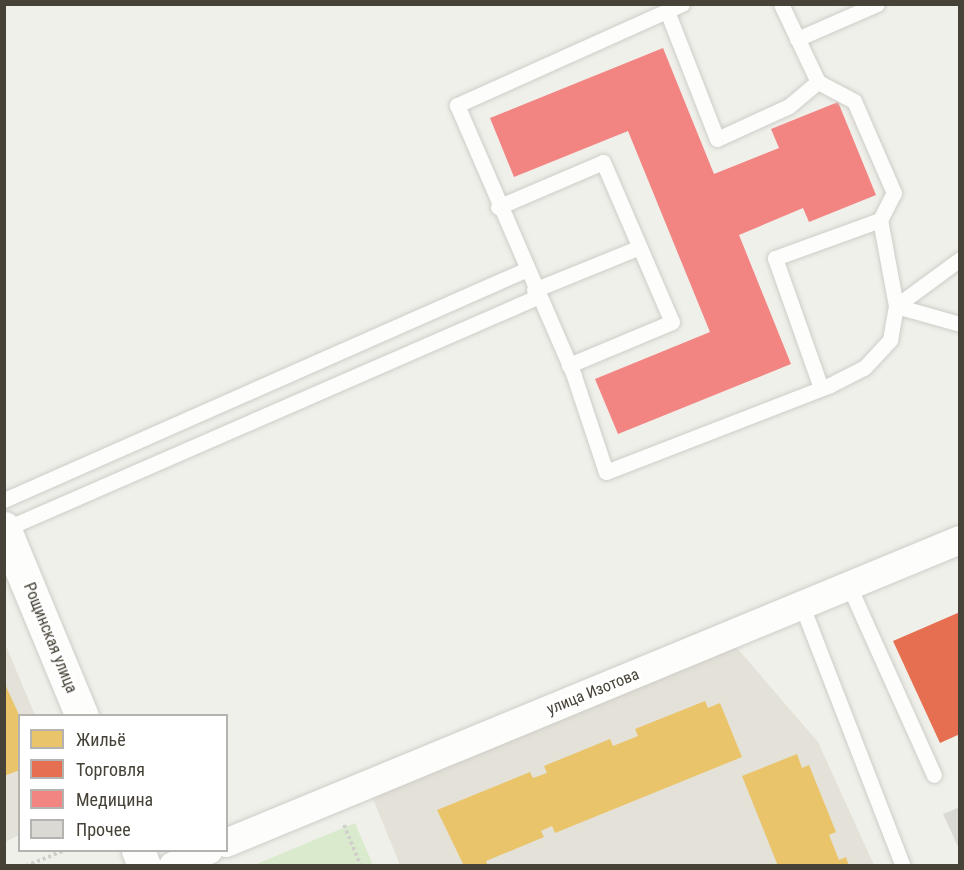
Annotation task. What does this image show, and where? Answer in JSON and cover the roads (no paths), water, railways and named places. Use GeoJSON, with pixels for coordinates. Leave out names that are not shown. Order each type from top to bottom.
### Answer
{"type":"FeatureCollection","features":[{"type":"Feature","properties":{"kind":"street","name":"Рощинская улица"},"geometry":{"type":"LineString","coordinates":[[5,529],[14,576],[81,714]]}},
{"type":"Feature","properties":{"kind":"street","name":"улица Изотова"},"geometry":{"type":"LineString","coordinates":[[228,842],[960,540]]}},
{"type":"Feature","properties":{"kind":"street"},"geometry":{"type":"LineString","coordinates":[[173,866],[205,852]]}},
{"type":"Feature","properties":{"kind":"lane"},"geometry":{"type":"LineString","coordinates":[[682,4],[457,105],[525,270],[569,365],[606,472],[821,388],[864,368],[890,340],[896,306],[880,220],[894,193],[854,101],[818,82],[781,4]]}},
{"type":"Feature","properties":{"kind":"lane"},"geometry":{"type":"LineString","coordinates":[[798,39],[877,4]]}},
{"type":"Feature","properties":{"kind":"lane"},"geometry":{"type":"LineString","coordinates":[[667,11],[717,139],[789,106],[818,82]]}},
{"type":"Feature","properties":{"kind":"lane"},"geometry":{"type":"LineString","coordinates":[[498,207],[603,162],[672,322],[569,365]]}},
{"type":"Feature","properties":{"kind":"lane"},"geometry":{"type":"LineString","coordinates":[[821,388],[775,258],[880,220]]}},
{"type":"Feature","properties":{"kind":"lane"},"geometry":{"type":"LineString","coordinates":[[5,529],[640,247]]}},
{"type":"Feature","properties":{"kind":"lane"},"geometry":{"type":"LineString","coordinates":[[896,306],[960,260]]}},
{"type":"Feature","properties":{"kind":"lane"},"geometry":{"type":"LineString","coordinates":[[4,501],[525,270]]}},
{"type":"Feature","properties":{"kind":"lane"},"geometry":{"type":"LineString","coordinates":[[896,306],[960,324]]}},
{"type":"Feature","properties":{"kind":"lane"},"geometry":{"type":"LineString","coordinates":[[849,586],[934,774]]}},
{"type":"Feature","properties":{"kind":"lane"},"geometry":{"type":"LineString","coordinates":[[802,606],[903,866]]}}]}
